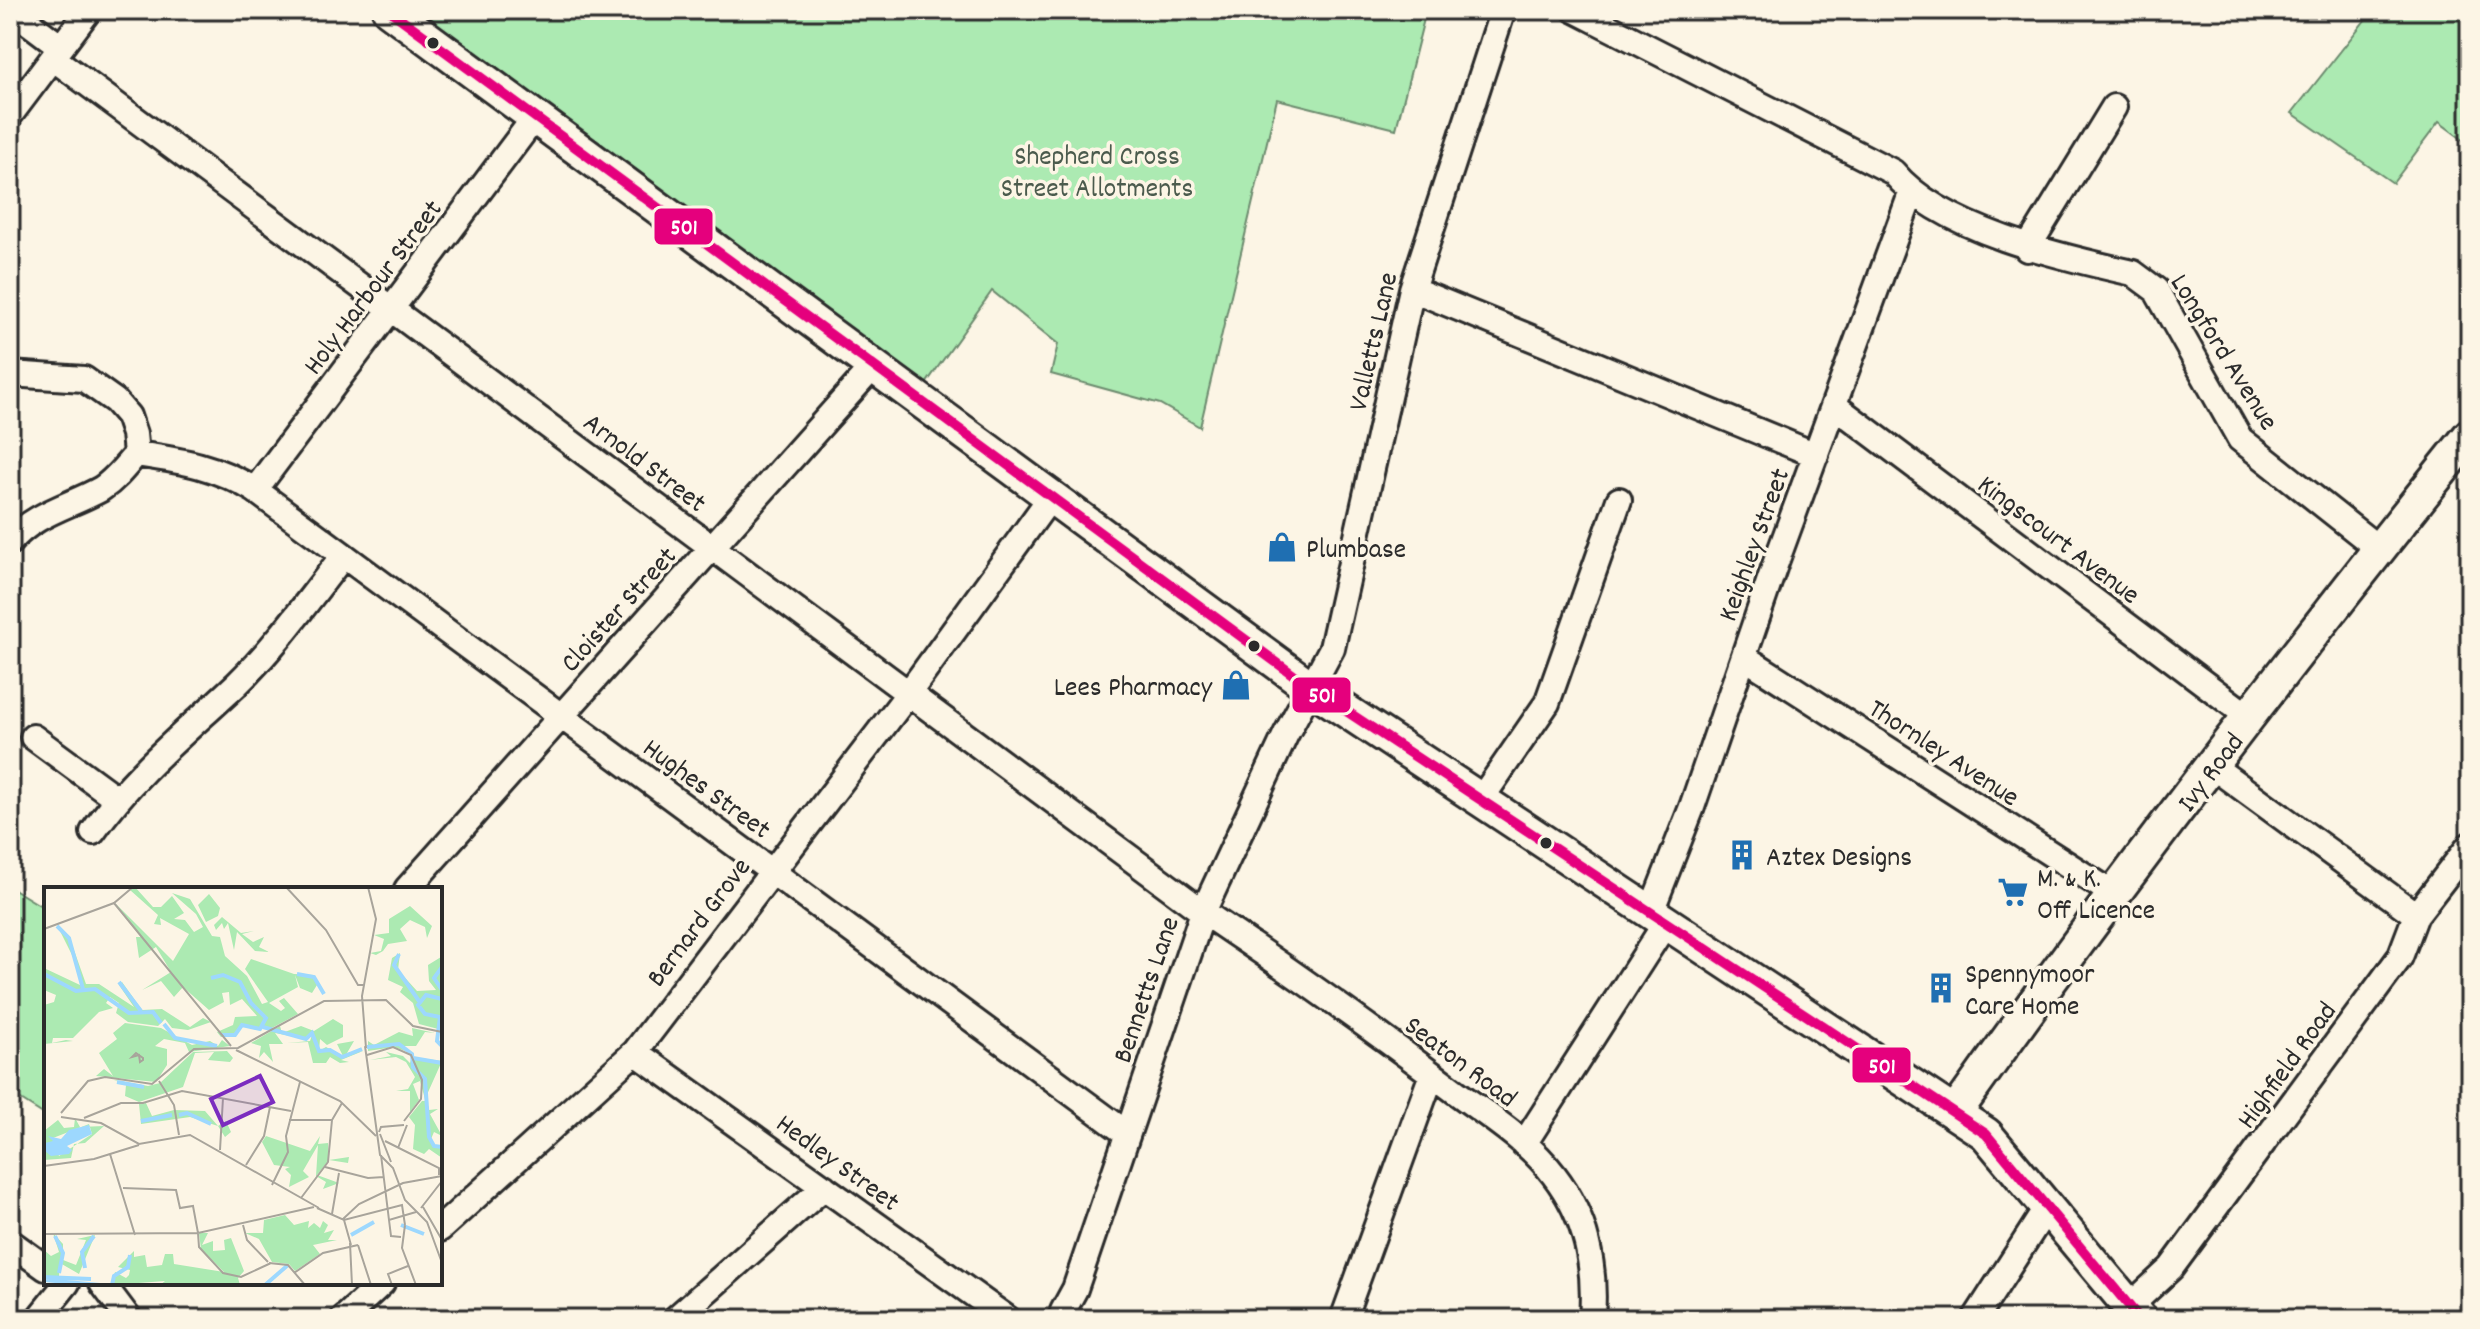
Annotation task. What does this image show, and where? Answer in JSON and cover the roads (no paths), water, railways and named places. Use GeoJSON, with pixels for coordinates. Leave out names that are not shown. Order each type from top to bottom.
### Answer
{"type":"FeatureCollection","features":[{"type":"Feature","properties":{"kind":"street","name":"Arnold Street"},"geometry":{"type":"LineString","coordinates":[[12,10],[57,53],[391,309],[1203,912]]}},
{"type":"Feature","properties":{"kind":"street"},"geometry":{"type":"LineString","coordinates":[[10,115],[89,10]]}},
{"type":"Feature","properties":{"kind":"street"},"geometry":{"type":"LineString","coordinates":[[389,10],[1310,687],[1955,1113],[1999,1147],[2135,1313]]}},
{"type":"Feature","properties":{"kind":"street","name":"Valletts Lane"},"geometry":{"type":"LineString","coordinates":[[1310,687],[1332,648],[1338,627],[1412,289],[1503,10]]}},
{"type":"Feature","properties":{"kind":"street","name":"Longford Avenue"},"geometry":{"type":"LineString","coordinates":[[1575,10],[1893,172],[1911,194],[2027,249],[2133,273],[2146,280],[2156,290],[2240,439],[2379,549]]}},
{"type":"Feature","properties":{"kind":"street"},"geometry":{"type":"LineString","coordinates":[[2027,249],[2114,107]]}},
{"type":"Feature","properties":{"kind":"street","name":"Holy Harbour Street"},"geometry":{"type":"LineString","coordinates":[[255,490],[535,117]]}},
{"type":"Feature","properties":{"kind":"street","name":"Keighley Street"},"geometry":{"type":"LineString","coordinates":[[1524,1144],[1657,919],[1744,657],[1911,194]]}},
{"type":"Feature","properties":{"kind":"street"},"geometry":{"type":"LineString","coordinates":[[1412,289],[1816,455]]}},
{"type":"Feature","properties":{"kind":"street","name":"Cloister Street"},"geometry":{"type":"LineString","coordinates":[[409,887],[872,368]]}},
{"type":"Feature","properties":{"kind":"street"},"geometry":{"type":"LineString","coordinates":[[10,374],[84,379],[115,401],[128,416],[136,454],[116,478],[31,522],[10,542]]}},
{"type":"Feature","properties":{"kind":"street","name":"Kingscourt Avenue"},"geometry":{"type":"LineString","coordinates":[[1835,406],[2249,717]]}},
{"type":"Feature","properties":{"kind":"street","name":"Ivy Road"},"geometry":{"type":"LineString","coordinates":[[1955,1113],[2249,717],[2470,435]]}},
{"type":"Feature","properties":{"kind":"street","name":"Hughes Street"},"geometry":{"type":"LineString","coordinates":[[136,454],[206,465],[255,490],[1126,1133]]}},
{"type":"Feature","properties":{"kind":"street","name":"Bernard Grove"},"geometry":{"type":"LineString","coordinates":[[442,1227],[635,1052],[908,694],[1050,498]]}},
{"type":"Feature","properties":{"kind":"street"},"geometry":{"type":"LineString","coordinates":[[1481,799],[1547,703],[1619,500]]}},
{"type":"Feature","properties":{"kind":"street"},"geometry":{"type":"LineString","coordinates":[[93,832],[116,798],[188,726],[242,678],[343,556]]}},
{"type":"Feature","properties":{"kind":"street","name":"Thornley Avenue"},"geometry":{"type":"LineString","coordinates":[[1744,657],[2115,895]]}},
{"type":"Feature","properties":{"kind":"street","name":"Bennetts Lane"},"geometry":{"type":"LineString","coordinates":[[1062,1316],[1075,1289],[1203,912],[1310,687]]}},
{"type":"Feature","properties":{"kind":"street"},"geometry":{"type":"LineString","coordinates":[[33,737],[116,798]]}},
{"type":"Feature","properties":{"kind":"street"},"geometry":{"type":"LineString","coordinates":[[2212,766],[2416,915]]}},
{"type":"Feature","properties":{"kind":"street","name":"Highfield Road"},"geometry":{"type":"LineString","coordinates":[[2135,1313],[2391,969],[2408,943],[2416,915],[2470,845]]}},
{"type":"Feature","properties":{"kind":"street","name":"Seaton Road"},"geometry":{"type":"LineString","coordinates":[[1203,912],[1322,991],[1524,1144],[1554,1175],[1576,1211],[1589,1243],[1594,1276],[1592,1319]]}},
{"type":"Feature","properties":{"kind":"street","name":"Hedley Street"},"geometry":{"type":"LineString","coordinates":[[635,1052],[1008,1319]]}},
{"type":"Feature","properties":{"kind":"street"},"geometry":{"type":"LineString","coordinates":[[1343,1319],[1432,1074]]}},
{"type":"Feature","properties":{"kind":"street"},"geometry":{"type":"LineString","coordinates":[[675,1319],[824,1187]]}},
{"type":"Feature","properties":{"kind":"street"},"geometry":{"type":"LineString","coordinates":[[1975,1319],[2048,1206]]}},
{"type":"Feature","properties":{"kind":"street"},"geometry":{"type":"LineString","coordinates":[[10,1242],[44,1267]]}},
{"type":"Feature","properties":{"kind":"street"},"geometry":{"type":"LineString","coordinates":[[38,1319],[65,1285]]}},
{"type":"Feature","properties":{"kind":"street"},"geometry":{"type":"LineString","coordinates":[[104,1285],[129,1319]]}},
{"type":"Feature","properties":{"kind":"street"},"geometry":{"type":"LineString","coordinates":[[343,1319],[380,1285]]}},
{"type":"Feature","properties":{"kind":"place","name":"Plumbase"},"geometry":{"type":"Point","coordinates":[1282,547]}},
{"type":"Feature","properties":{"kind":"place","name":"Lees Pharmacy"},"geometry":{"type":"Point","coordinates":[1236,685]}},
{"type":"Feature","properties":{"kind":"place","name":"Aztex Designs"},"geometry":{"type":"Point","coordinates":[1742,855]}},
{"type":"Feature","properties":{"kind":"place","name":"M. & K. Off Licence"},"geometry":{"type":"Point","coordinates":[2013,892]}},
{"type":"Feature","properties":{"kind":"place","name":"Spennymoor Care Home"},"geometry":{"type":"Point","coordinates":[1941,988]}},
{"type":"Feature","properties":{"kind":"park label","name":"Shepherd Cross Street Allotments"},"geometry":{"type":"Point","coordinates":[1097,170]}}]}
